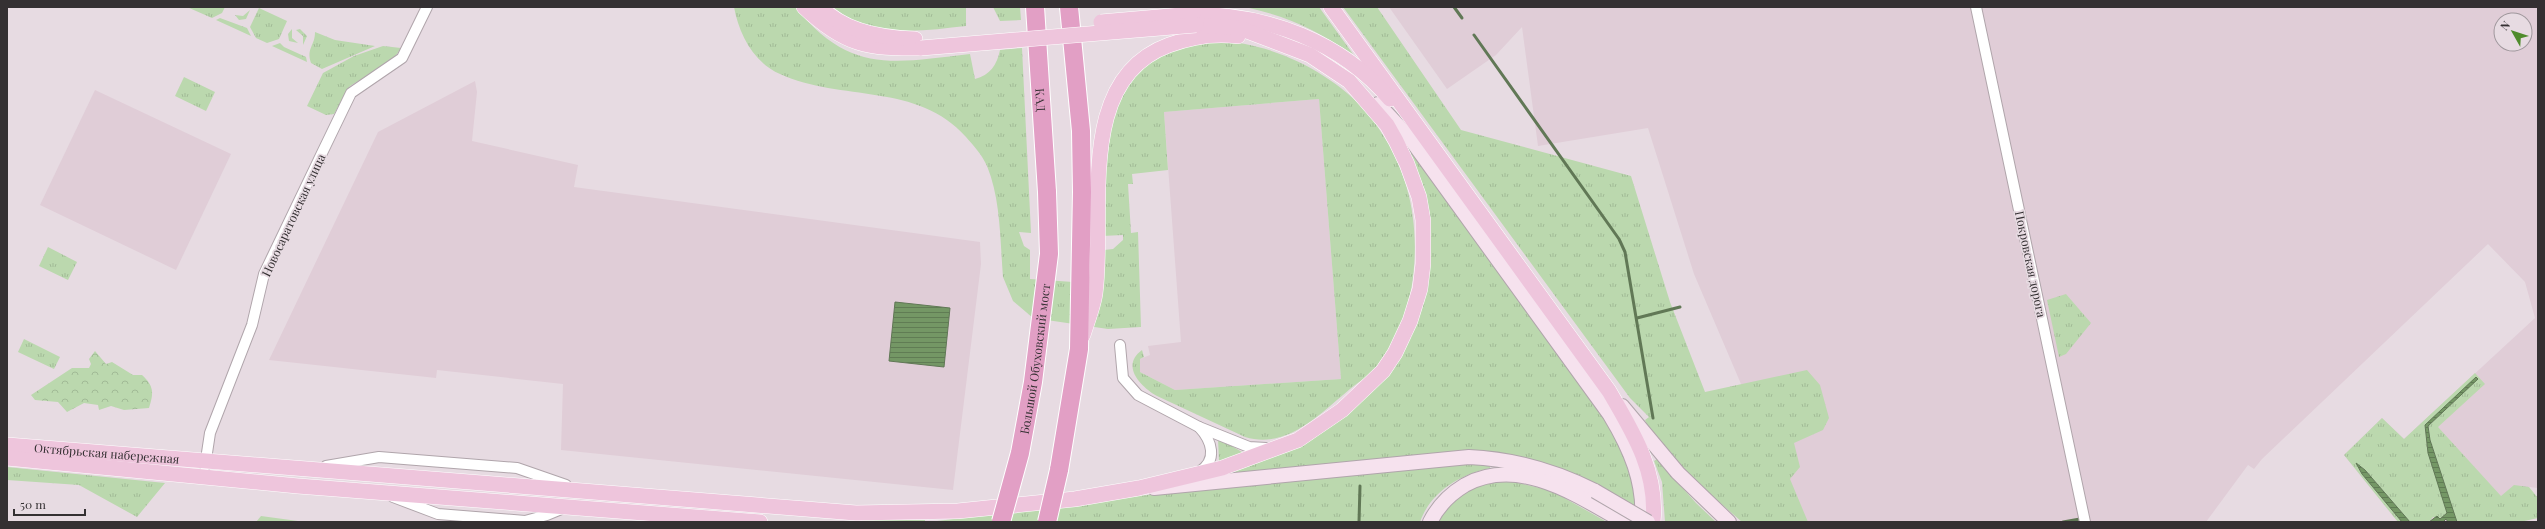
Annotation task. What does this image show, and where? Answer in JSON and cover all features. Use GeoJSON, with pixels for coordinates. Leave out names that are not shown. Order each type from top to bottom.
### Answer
{"type":"FeatureCollection","features":[{"type":"Feature","properties":{"kind":"highway","name":"КАД"},"geometry":{"type":"LineString","coordinates":[[1035,7],[1047,192]]}},
{"type":"Feature","properties":{"kind":"highway"},"geometry":{"type":"LineString","coordinates":[[1047,522],[1067,431],[1079,349],[1082,192],[1081,131],[1069,7]]}},
{"type":"Feature","properties":{"kind":"highway","name":"Большой Обуховский мост"},"geometry":{"type":"LineString","coordinates":[[1001,522],[1020,453],[1033,382],[1049,254],[1047,192]]}},
{"type":"Feature","properties":{"kind":"main road"},"geometry":{"type":"LineString","coordinates":[[804,7],[838,36],[866,46],[920,44],[1194,19],[1225,14],[1265,21],[1313,38],[1348,60],[1389,98],[1412,127],[1429,140]]}},
{"type":"Feature","properties":{"kind":"main road"},"geometry":{"type":"LineString","coordinates":[[821,7],[844,24],[868,33],[920,44]]}},
{"type":"Feature","properties":{"kind":"main road"},"geometry":{"type":"LineString","coordinates":[[1331,7],[1429,140],[1609,391],[1678,473],[1729,522]]}},
{"type":"Feature","properties":{"kind":"main road"},"geometry":{"type":"LineString","coordinates":[[1194,19],[1239,28],[1268,40]]}},
{"type":"Feature","properties":{"kind":"main road"},"geometry":{"type":"LineString","coordinates":[[1079,349],[1095,295],[1104,122],[1112,99],[1127,73],[1159,49],[1187,39],[1228,35],[1268,40]]}},
{"type":"Feature","properties":{"kind":"main road","name":"Октябрьская набережная"},"geometry":{"type":"LineString","coordinates":[[7,445],[577,489],[652,498],[863,513],[958,511],[1075,499],[1139,488],[1222,468],[1298,440],[1352,401],[1383,371],[1406,331],[1420,289],[1423,264],[1423,232],[1415,186],[1407,164],[1387,125],[1349,81],[1310,55],[1268,40]]}},
{"type":"Feature","properties":{"kind":"main road"},"geometry":{"type":"LineString","coordinates":[[1349,81],[1378,104],[1409,137],[1610,415],[1624,437],[1638,475],[1642,494],[1642,522]]}},
{"type":"Feature","properties":{"kind":"main road"},"geometry":{"type":"LineString","coordinates":[[1609,391],[1642,450],[1651,482],[1653,522]]}},
{"type":"Feature","properties":{"kind":"main road","name":"Октябрьская набережная"},"geometry":{"type":"LineString","coordinates":[[7,458],[204,478],[564,508],[760,522]]}},
{"type":"Feature","properties":{"kind":"main road"},"geometry":{"type":"LineString","coordinates":[[1139,488],[1173,488],[1469,458],[1501,460],[1537,467],[1592,497],[1648,522]]}},
{"type":"Feature","properties":{"kind":"main road"},"geometry":{"type":"LineString","coordinates":[[1430,522],[1444,500],[1458,489],[1482,477],[1501,473],[1540,480],[1592,497],[1624,522]]}},
{"type":"Feature","properties":{"kind":"street","name":"Новосаратовская улица"},"geometry":{"type":"LineString","coordinates":[[204,478],[210,433],[252,324],[267,265],[347,100],[356,89],[402,58],[427,7]]}},
{"type":"Feature","properties":{"kind":"street","name":"Покровская дорога"},"geometry":{"type":"LineString","coordinates":[[1976,7],[2085,522]]}},
{"type":"Feature","properties":{"kind":"street"},"geometry":{"type":"LineString","coordinates":[[1120,345],[1123,378],[1129,387],[1138,395],[1199,427],[1249,448],[1278,448]]}},
{"type":"Feature","properties":{"kind":"street"},"geometry":{"type":"LineString","coordinates":[[1195,474],[1208,465],[1212,448],[1208,438],[1199,427]]}},
{"type":"Feature","properties":{"kind":"shaded area"},"geometry":{"type":"Polygon","coordinates":[[[1389,7],[2538,7],[2538,488],[2529,487],[2485,522],[2398,522],[2344,455],[2382,418],[2404,439],[2535,318],[2525,282],[2488,244],[2262,459],[2254,469],[2248,465],[2206,522],[1800,522],[1694,274],[1648,128],[1538,146],[1522,27],[1496,55],[1447,89],[1389,7]]]}},
{"type":"Feature","properties":{"kind":"shaded area"},"geometry":{"type":"Polygon","coordinates":[[[475,81],[477,92],[472,141],[578,165],[574,187],[980,242],[981,264],[953,490],[561,450],[563,384],[437,370],[436,378],[269,360],[378,132],[475,81]]]}},
{"type":"Feature","properties":{"kind":"shaded area"},"geometry":{"type":"Polygon","coordinates":[[[95,90],[231,154],[176,270],[40,205],[95,90]]]}},
{"type":"Feature","properties":{"kind":"shaded area"},"geometry":{"type":"Polygon","coordinates":[[[1319,99],[1341,379],[1175,390],[1140,372],[1140,359],[1150,355],[1148,346],[1181,342],[1164,112],[1319,99]]]}},
{"type":"Feature","properties":{"kind":"shaded area"},"geometry":{"type":"Polygon","coordinates":[[[895,302],[950,308],[944,367],[889,361],[895,302]]]}},
{"type":"Feature","properties":{"kind":"shaded area"},"geometry":{"type":"Polygon","coordinates":[[[2476,377],[2478,379],[2428,426],[2430,440],[2457,522],[2448,522],[2446,519],[2443,522],[2429,522],[2437,516],[2440,519],[2447,513],[2428,453],[2425,425],[2476,377]]]}},
{"type":"Feature","properties":{"kind":"shaded area"},"geometry":{"type":"Polygon","coordinates":[[[2356,463],[2365,470],[2410,522],[2402,522],[2362,474],[2356,463]]]}},
{"type":"Feature","properties":{"kind":"green space"},"geometry":{"type":"Polygon","coordinates":[[[187,7],[225,7],[222,13],[212,18],[187,7]]]}},
{"type":"Feature","properties":{"kind":"green space"},"geometry":{"type":"Polygon","coordinates":[[[734,7],[795,7],[815,29],[835,44],[854,54],[874,59],[895,61],[917,60],[970,54],[975,79],[985,75],[992,69],[995,65],[1000,50],[1022,48],[1031,233],[1019,232],[1024,246],[1030,250],[1030,279],[1102,284],[1104,250],[1113,249],[1123,240],[1123,235],[1102,236],[1104,186],[1112,114],[1115,103],[1120,94],[1136,72],[1170,50],[1195,43],[1222,41],[1249,45],[1276,52],[1302,63],[1326,77],[1348,93],[1368,113],[1390,148],[1404,180],[1409,196],[1414,231],[1414,267],[1413,280],[1407,305],[1393,341],[1373,371],[1366,377],[1302,427],[1289,434],[1275,438],[1260,440],[1245,437],[1157,396],[1139,382],[1135,376],[1133,363],[1136,356],[1142,350],[1144,357],[1140,359],[1140,372],[1175,390],[1341,379],[1319,99],[1164,112],[1168,170],[1132,174],[1133,184],[1128,184],[1131,233],[1138,232],[1141,327],[1108,329],[1033,318],[1013,301],[1003,277],[999,221],[992,179],[983,158],[966,137],[947,120],[925,108],[902,100],[828,88],[804,82],[770,69],[755,55],[749,46],[736,17],[734,7]]]}},
{"type":"Feature","properties":{"kind":"green space"},"geometry":{"type":"Polygon","coordinates":[[[833,7],[966,7],[966,26],[914,31],[880,28],[863,24],[848,17],[833,7]]]}},
{"type":"Feature","properties":{"kind":"green space"},"geometry":{"type":"Polygon","coordinates":[[[993,7],[1020,7],[1021,20],[1000,21],[993,7]]]}},
{"type":"Feature","properties":{"kind":"green space"},"geometry":{"type":"Polygon","coordinates":[[[1245,7],[1319,7],[1353,54],[1302,25],[1276,15],[1245,7]]]}},
{"type":"Feature","properties":{"kind":"green space"},"geometry":{"type":"Polygon","coordinates":[[[1343,7],[1377,7],[1461,130],[1631,176],[1670,302],[1705,392],[1807,370],[1820,385],[1829,418],[1823,430],[1794,443],[1800,467],[1790,479],[1808,522],[1742,522],[1695,481],[1647,425],[1645,420],[1649,417],[1630,398],[1343,7]]]}},
{"type":"Feature","properties":{"kind":"green space"},"geometry":{"type":"Polygon","coordinates":[[[259,8],[287,21],[279,39],[267,43],[256,38],[250,27],[259,8]]]}},
{"type":"Feature","properties":{"kind":"green space"},"geometry":{"type":"Polygon","coordinates":[[[250,10],[246,19],[239,20],[235,15],[243,16],[250,10]]]}},
{"type":"Feature","properties":{"kind":"green space"},"geometry":{"type":"Polygon","coordinates":[[[220,18],[247,28],[251,36],[216,20],[220,18]]]}},
{"type":"Feature","properties":{"kind":"green space"},"geometry":{"type":"Polygon","coordinates":[[[292,29],[292,38],[298,43],[289,41],[288,34],[292,29]]]}},
{"type":"Feature","properties":{"kind":"green space"},"geometry":{"type":"Polygon","coordinates":[[[300,29],[307,36],[303,45],[303,36],[296,30],[300,29]]]}},
{"type":"Feature","properties":{"kind":"green space"},"geometry":{"type":"Polygon","coordinates":[[[315,32],[335,40],[375,46],[322,69],[311,63],[310,58],[310,50],[314,41],[315,32]]]}},
{"type":"Feature","properties":{"kind":"green space"},"geometry":{"type":"Polygon","coordinates":[[[280,43],[284,47],[306,57],[307,62],[272,46],[280,43]]]}},
{"type":"Feature","properties":{"kind":"green space"},"geometry":{"type":"Polygon","coordinates":[[[383,46],[401,48],[393,60],[350,86],[334,114],[326,115],[307,106],[323,73],[354,56],[383,46]]]}},
{"type":"Feature","properties":{"kind":"green space"},"geometry":{"type":"Polygon","coordinates":[[[184,77],[215,92],[206,111],[175,96],[184,77]]]}},
{"type":"Feature","properties":{"kind":"green space"},"geometry":{"type":"Polygon","coordinates":[[[1413,152],[1617,436],[1635,492],[1637,507],[1583,479],[1517,457],[1230,474],[1230,471],[1302,444],[1385,375],[1425,289],[1409,154],[1413,152]]]}},
{"type":"Feature","properties":{"kind":"green space"},"geometry":{"type":"Polygon","coordinates":[[[48,247],[77,262],[68,280],[39,266],[48,247]]]}},
{"type":"Feature","properties":{"kind":"green space"},"geometry":{"type":"Polygon","coordinates":[[[2066,294],[2091,323],[2066,354],[2059,357],[2047,300],[2066,294]]]}},
{"type":"Feature","properties":{"kind":"green space"},"geometry":{"type":"Polygon","coordinates":[[[24,339],[60,357],[54,369],[18,352],[24,339]]]}},
{"type":"Feature","properties":{"kind":"green space"},"geometry":{"type":"Polygon","coordinates":[[[95,351],[106,364],[112,362],[133,375],[142,375],[146,379],[152,390],[152,398],[149,408],[124,410],[111,406],[99,410],[98,405],[84,403],[67,412],[58,402],[35,400],[31,395],[72,368],[89,368],[91,364],[89,359],[95,351]]]}},
{"type":"Feature","properties":{"kind":"green space"},"geometry":{"type":"Polygon","coordinates":[[[2475,373],[2485,384],[2438,427],[2501,496],[2514,485],[2529,487],[2538,498],[2538,518],[2520,522],[2457,522],[2430,440],[2428,426],[2478,379],[2425,425],[2428,453],[2447,510],[2447,513],[2440,519],[2433,517],[2429,522],[2410,522],[2365,470],[2357,464],[2362,474],[2402,522],[2398,522],[2344,455],[2382,418],[2404,439],[2475,373]]]}},
{"type":"Feature","properties":{"kind":"green space"},"geometry":{"type":"Polygon","coordinates":[[[1218,438],[1242,452],[1243,454],[1219,462],[1218,438]]]}},
{"type":"Feature","properties":{"kind":"green space"},"geometry":{"type":"Polygon","coordinates":[[[1657,459],[1696,503],[1716,522],[1665,522],[1662,482],[1654,461],[1657,459]]]}},
{"type":"Feature","properties":{"kind":"green space"},"geometry":{"type":"Polygon","coordinates":[[[1449,464],[1490,465],[1490,468],[1468,475],[1448,486],[1431,501],[1420,522],[929,522],[1138,496],[1449,464]]]}},
{"type":"Feature","properties":{"kind":"green space"},"geometry":{"type":"Polygon","coordinates":[[[7,467],[165,483],[137,517],[79,485],[7,480],[7,467]]]}},
{"type":"Feature","properties":{"kind":"green space"},"geometry":{"type":"Polygon","coordinates":[[[1503,479],[1552,491],[1607,522],[1437,522],[1449,505],[1464,493],[1473,488],[1503,479]]]}},
{"type":"Feature","properties":{"kind":"green space"},"geometry":{"type":"Polygon","coordinates":[[[261,516],[298,521],[256,522],[261,516]]]}},
{"type":"Feature","properties":{"kind":"green space"},"geometry":{"type":"Polygon","coordinates":[[[862,520],[925,520],[925,522],[862,522],[862,520]]]}},
{"type":"Feature","properties":{"kind":"waterway"},"geometry":{"type":"LineString","coordinates":[[1454,7],[1462,18]]}},
{"type":"Feature","properties":{"kind":"waterway"},"geometry":{"type":"LineString","coordinates":[[1474,35],[1619,239],[1625,252],[1653,418]]}},
{"type":"Feature","properties":{"kind":"waterway"},"geometry":{"type":"LineString","coordinates":[[1637,318],[1680,307]]}},
{"type":"Feature","properties":{"kind":"waterway"},"geometry":{"type":"LineString","coordinates":[[1359,522],[1360,486]]}},
{"type":"Feature","properties":{"kind":"waterway"},"geometry":{"type":"LineString","coordinates":[[2063,522],[2080,519]]}}]}
